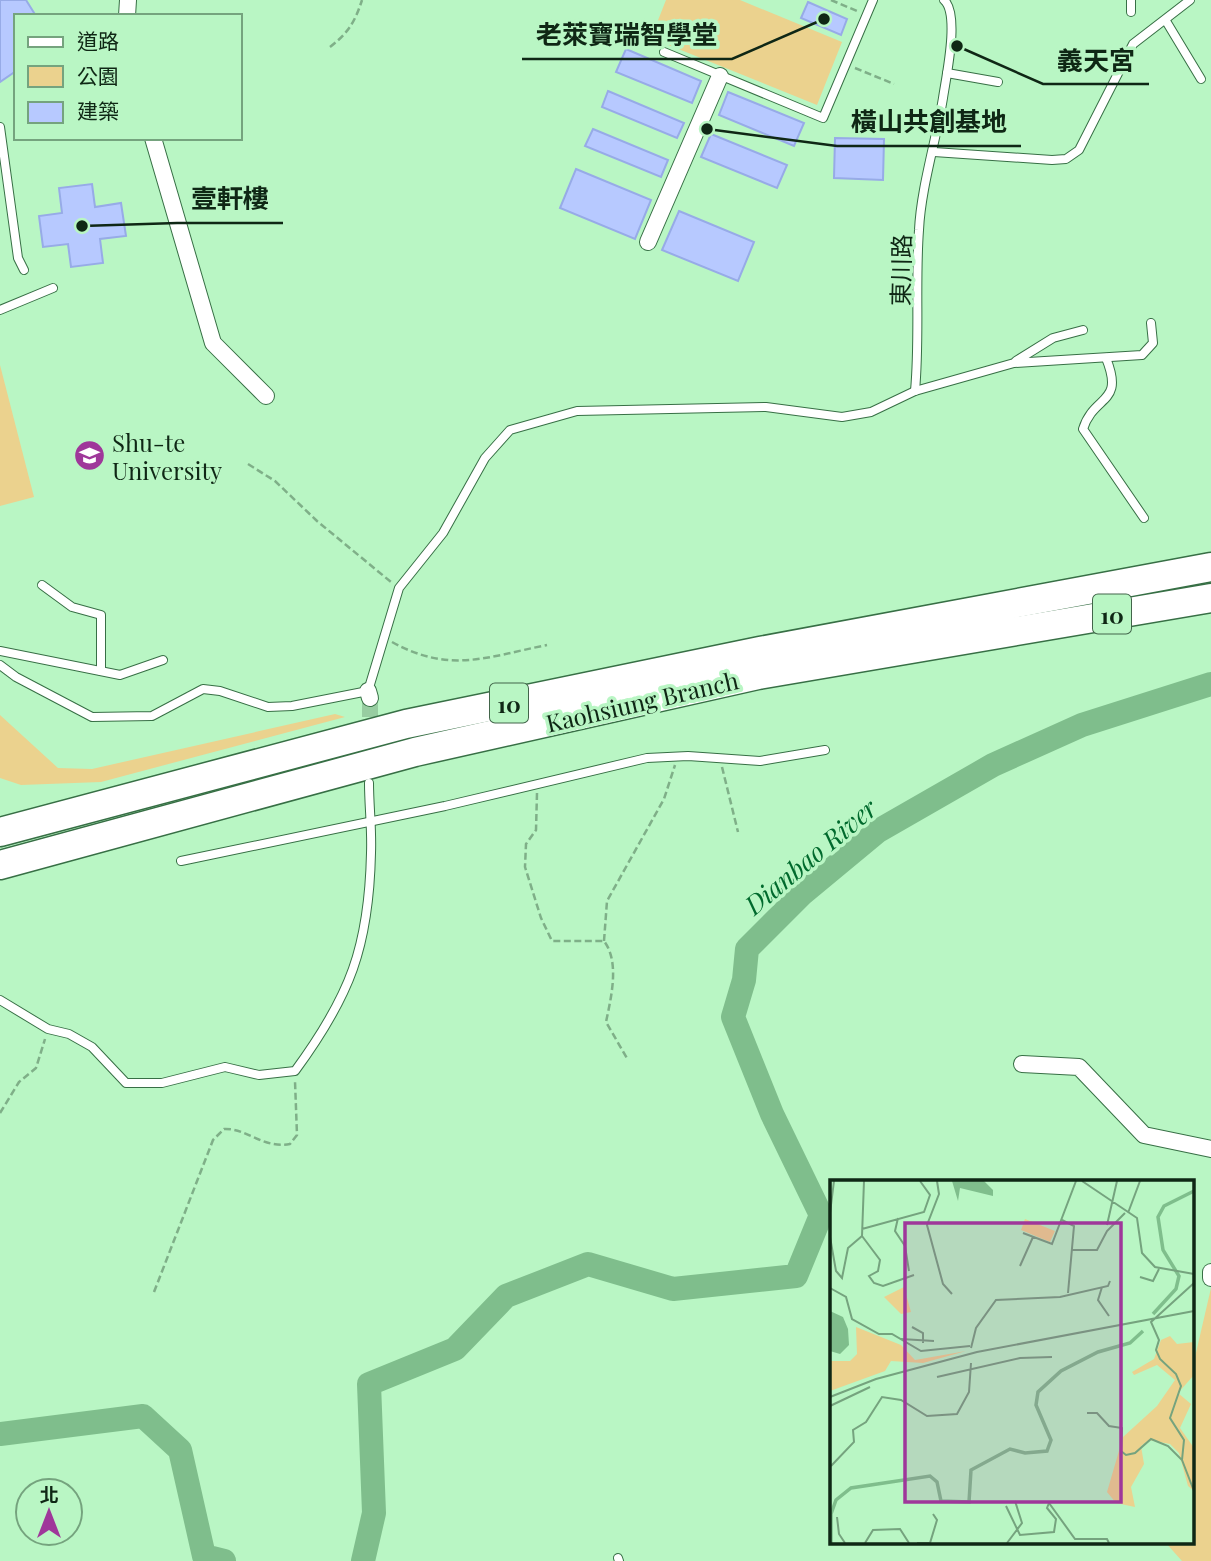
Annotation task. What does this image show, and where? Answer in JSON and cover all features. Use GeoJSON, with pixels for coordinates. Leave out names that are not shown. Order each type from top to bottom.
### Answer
{"type":"FeatureCollection","features":[{"type":"Feature","properties":{"kind":"highway","name":"Kaohsiung Branch"},"geometry":{"type":"LineString","coordinates":[[0,832],[406,724],[760,651],[1211,567]]}},
{"type":"Feature","properties":{"kind":"highway","name":"Kaohsiung Branch"},"geometry":{"type":"LineString","coordinates":[[0,865],[415,752],[758,675],[1211,598]]}},
{"type":"Feature","properties":{"kind":"street"},"geometry":{"type":"LineString","coordinates":[[648,242],[720,76]]}},
{"type":"Feature","properties":{"kind":"street"},"geometry":{"type":"LineString","coordinates":[[154,140],[213,343],[266,396]]}},
{"type":"Feature","properties":{"kind":"street"},"geometry":{"type":"LineString","coordinates":[[1022,1064],[1079,1066],[1144,1135],[1211,1149]]}},
{"type":"Feature","properties":{"kind":"street"},"geometry":{"type":"LineString","coordinates":[[1211,1272],[1211,1278]]}},
{"type":"Feature","properties":{"kind":"lane"},"geometry":{"type":"LineString","coordinates":[[664,52],[823,118],[873,0]]}},
{"type":"Feature","properties":{"kind":"lane","name":"東川路"},"geometry":{"type":"LineString","coordinates":[[915,391],[919,228],[947,73],[952,16],[950,6],[944,0]]}},
{"type":"Feature","properties":{"kind":"lane"},"geometry":{"type":"LineString","coordinates":[[1131,0],[1131,12]]}},
{"type":"Feature","properties":{"kind":"lane"},"geometry":{"type":"LineString","coordinates":[[934,152],[1066,159],[1079,150],[1133,44],[1142,34],[1166,21],[1190,0]]}},
{"type":"Feature","properties":{"kind":"lane"},"geometry":{"type":"LineString","coordinates":[[1166,21],[1201,79]]}},
{"type":"Feature","properties":{"kind":"lane"},"geometry":{"type":"LineString","coordinates":[[947,73],[998,82]]}},
{"type":"Feature","properties":{"kind":"lane"},"geometry":{"type":"LineString","coordinates":[[0,127],[19,258],[24,270]]}},
{"type":"Feature","properties":{"kind":"lane"},"geometry":{"type":"LineString","coordinates":[[0,310],[53,288]]}},
{"type":"Feature","properties":{"kind":"lane"},"geometry":{"type":"LineString","coordinates":[[0,665],[16,677],[92,718],[152,716],[203,689],[220,691],[268,707],[369,694],[399,588],[443,533],[485,458],[510,430],[577,411],[766,407],[842,417],[871,412],[915,391],[1014,363],[1142,355],[1153,343],[1151,323]]}},
{"type":"Feature","properties":{"kind":"lane"},"geometry":{"type":"LineString","coordinates":[[1014,363],[1053,338],[1083,330]]}},
{"type":"Feature","properties":{"kind":"lane"},"geometry":{"type":"LineString","coordinates":[[1106,358],[1114,377],[1109,397],[1087,415],[1083,429],[1144,518]]}},
{"type":"Feature","properties":{"kind":"lane"},"geometry":{"type":"LineString","coordinates":[[41,584],[72,607],[101,615],[101,671]]}},
{"type":"Feature","properties":{"kind":"lane"},"geometry":{"type":"LineString","coordinates":[[0,651],[120,675],[163,660]]}},
{"type":"Feature","properties":{"kind":"lane"},"geometry":{"type":"LineString","coordinates":[[181,861],[647,758],[676,756],[760,761],[825,750]]}},
{"type":"Feature","properties":{"kind":"lane"},"geometry":{"type":"LineString","coordinates":[[0,1000],[48,1029],[69,1034],[92,1047],[126,1083],[162,1083],[225,1066],[259,1075],[295,1071],[335,1014],[362,947],[371,852],[369,783]]}},
{"type":"Feature","properties":{"kind":"path"},"geometry":{"type":"LineString","coordinates":[[330,47],[347,34],[355,22],[362,0]]}},
{"type":"Feature","properties":{"kind":"path"},"geometry":{"type":"LineString","coordinates":[[831,0],[866,16]]}},
{"type":"Feature","properties":{"kind":"path"},"geometry":{"type":"LineString","coordinates":[[846,65],[894,84]]}},
{"type":"Feature","properties":{"kind":"path"},"geometry":{"type":"LineString","coordinates":[[248,464],[284,488],[317,522],[399,588]]}},
{"type":"Feature","properties":{"kind":"path"},"geometry":{"type":"LineString","coordinates":[[386,639],[417,656],[453,662],[547,645]]}},
{"type":"Feature","properties":{"kind":"path"},"geometry":{"type":"LineString","coordinates":[[628,1060],[606,1022],[611,996],[612,951],[604,941],[607,901],[664,799],[674,775],[676,756]]}},
{"type":"Feature","properties":{"kind":"path"},"geometry":{"type":"LineString","coordinates":[[719,758],[738,832]]}},
{"type":"Feature","properties":{"kind":"path"},"geometry":{"type":"LineString","coordinates":[[536,783],[536,830],[526,844],[525,867],[541,918],[552,941],[604,941]]}},
{"type":"Feature","properties":{"kind":"path"},"geometry":{"type":"LineString","coordinates":[[0,1112],[19,1082],[36,1068],[48,1029]]}},
{"type":"Feature","properties":{"kind":"path"},"geometry":{"type":"LineString","coordinates":[[154,1292],[213,1140],[224,1129],[232,1128],[255,1140],[278,1146],[290,1144],[297,1136],[295,1071]]}},
{"type":"Feature","properties":{"kind":"green space"},"geometry":{"type":"Polygon","coordinates":[[[666,0],[740,0],[842,42],[817,105],[651,38],[666,0]]]}},
{"type":"Feature","properties":{"kind":"green space"},"geometry":{"type":"Polygon","coordinates":[[[0,365],[34,497],[0,506],[0,365]]]}},
{"type":"Feature","properties":{"kind":"green space"},"geometry":{"type":"Polygon","coordinates":[[[335,714],[345,717],[101,782],[21,785],[0,778],[0,715],[58,768],[92,769],[335,714]]]}},
{"type":"Feature","properties":{"kind":"green space"},"geometry":{"type":"Polygon","coordinates":[[[1211,1288],[1211,1561],[1182,1561],[1167,1544],[1194,1544],[1194,1361],[1211,1288]]]}},
{"type":"Feature","properties":{"kind":"building"},"geometry":{"type":"Polygon","coordinates":[[[0,0],[26,0],[35,14],[14,14],[14,72],[0,82],[0,0]]]}},
{"type":"Feature","properties":{"kind":"building"},"geometry":{"type":"Polygon","coordinates":[[[808,2],[847,19],[841,35],[801,18],[808,2]]]}},
{"type":"Feature","properties":{"kind":"building"},"geometry":{"type":"Polygon","coordinates":[[[626,49],[701,81],[692,103],[616,72],[626,49]]]}},
{"type":"Feature","properties":{"kind":"building"},"geometry":{"type":"Polygon","coordinates":[[[608,91],[684,123],[677,138],[602,107],[608,91]]]}},
{"type":"Feature","properties":{"kind":"building"},"geometry":{"type":"Polygon","coordinates":[[[728,92],[804,123],[794,146],[719,115],[728,92]]]}},
{"type":"Feature","properties":{"kind":"building"},"geometry":{"type":"Polygon","coordinates":[[[593,129],[668,160],[661,177],[585,146],[593,129]]]}},
{"type":"Feature","properties":{"kind":"building"},"geometry":{"type":"Polygon","coordinates":[[[711,134],[787,165],[777,188],[701,157],[711,134]]]}},
{"type":"Feature","properties":{"kind":"building"},"geometry":{"type":"Polygon","coordinates":[[[835,138],[884,139],[883,180],[834,178],[835,138]]]}},
{"type":"Feature","properties":{"kind":"building"},"geometry":{"type":"Polygon","coordinates":[[[576,169],[651,200],[635,239],[560,208],[576,169]]]}},
{"type":"Feature","properties":{"kind":"building"},"geometry":{"type":"Polygon","coordinates":[[[92,184],[95,207],[121,203],[126,236],[100,239],[103,263],[71,267],[68,244],[43,247],[39,216],[62,213],[59,188],[92,184]]]}},
{"type":"Feature","properties":{"kind":"building"},"geometry":{"type":"Polygon","coordinates":[[[679,211],[754,242],[738,281],[662,250],[679,211]]]}},
{"type":"Feature","properties":{"kind":"waterway","name":"Dianbao River"},"geometry":{"type":"LineString","coordinates":[[363,1561],[374,1513],[369,1384],[455,1349],[506,1296],[588,1264],[673,1289],[796,1276],[821,1215],[772,1114],[733,1017],[744,980],[747,949],[802,894],[878,831],[993,765],[1082,725],[1211,684]]}},
{"type":"Feature","properties":{"kind":"waterway","name":"Dianbao River"},"geometry":{"type":"LineString","coordinates":[[0,1434],[143,1416],[180,1450],[204,1556],[224,1561]]}},
{"type":"Feature","properties":{"kind":"tunnel"},"geometry":{"type":"LineString","coordinates":[[370,698],[370,741]]}},
{"type":"Feature","properties":{"kind":"place","name":"老萊寶瑞智學堂"},"geometry":{"type":"Point","coordinates":[824,19]}},
{"type":"Feature","properties":{"kind":"place","name":"義天宮"},"geometry":{"type":"Point","coordinates":[957,46]}},
{"type":"Feature","properties":{"kind":"place","name":"橫山共創基地"},"geometry":{"type":"Point","coordinates":[707,129]}},
{"type":"Feature","properties":{"kind":"place","name":"壹軒樓"},"geometry":{"type":"Point","coordinates":[82,226]}},
{"type":"Feature","properties":{"kind":"place","name":"Shu-te University"},"geometry":{"type":"Point","coordinates":[89,456]}}]}
